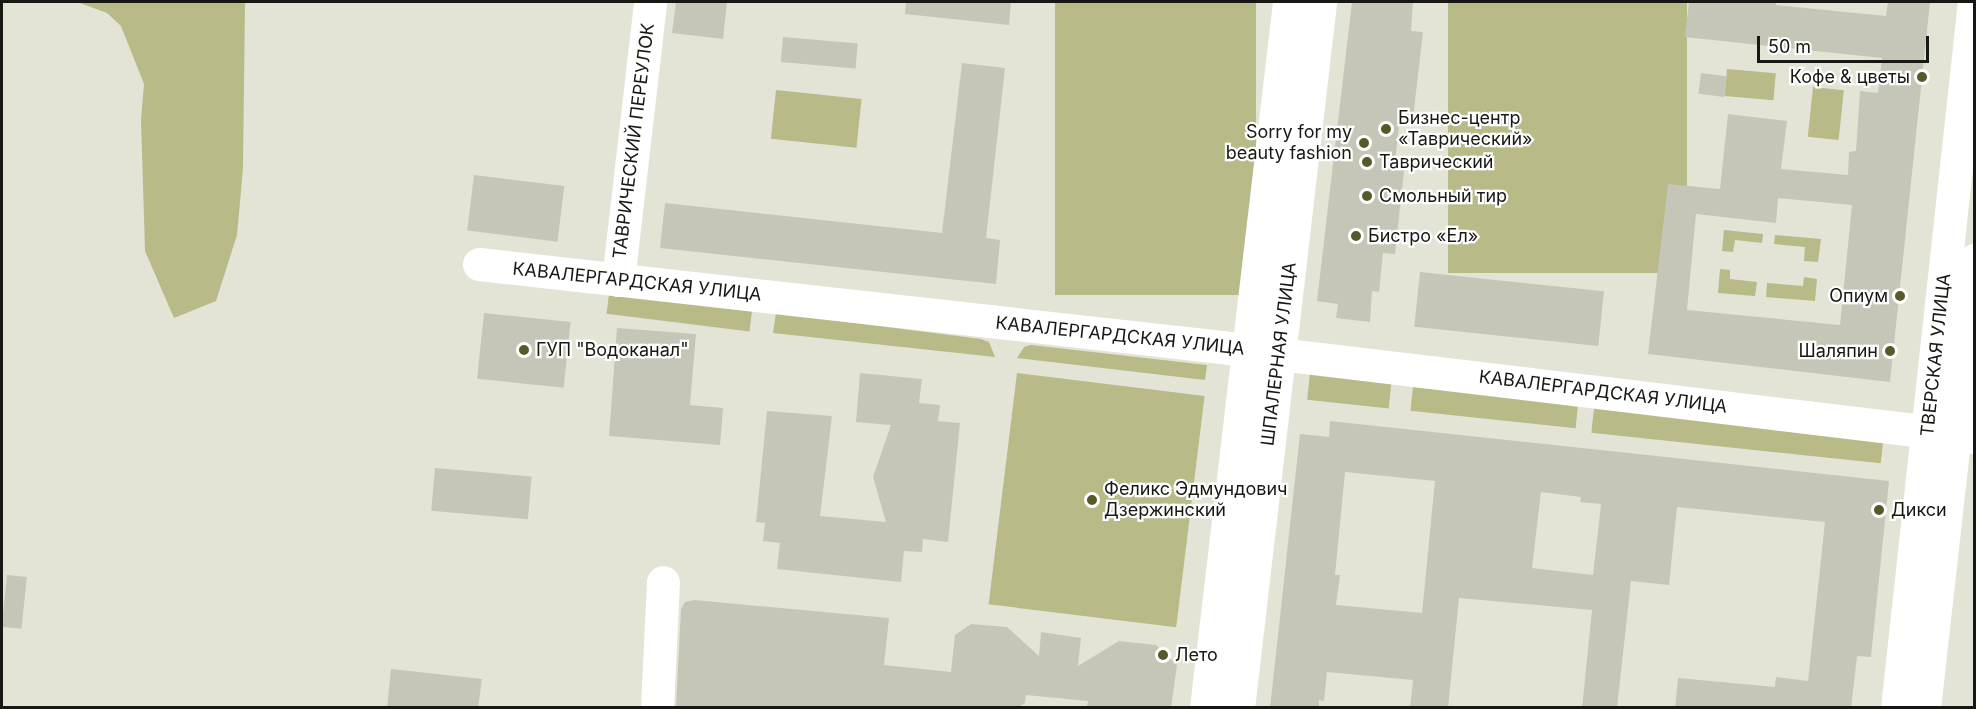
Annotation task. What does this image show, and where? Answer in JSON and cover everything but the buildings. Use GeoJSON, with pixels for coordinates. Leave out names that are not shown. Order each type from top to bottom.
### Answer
{"type":"FeatureCollection","features":[{"type":"Feature","properties":{"kind":"street","name":"ТАВРИЧЕСКИЙ ПЕРЕУЛОК"},"geometry":{"type":"LineString","coordinates":[[618,280],[650,2]]}},
{"type":"Feature","properties":{"kind":"street","name":"ШПАЛЕРНАЯ УЛИЦА"},"geometry":{"type":"LineString","coordinates":[[1238,708],[1289,2]]}},
{"type":"Feature","properties":{"kind":"street","name":"ШПАЛЕРНАЯ УЛИЦА"},"geometry":{"type":"LineString","coordinates":[[1206,708],[1320,2]]}},
{"type":"Feature","properties":{"kind":"street","name":"ТВЕРСКАЯ УЛИЦА"},"geometry":{"type":"LineString","coordinates":[[1897,708],[1952,434],[1974,2]]}},
{"type":"Feature","properties":{"kind":"street","name":"ТВЕРСКАЯ УЛИЦА"},"geometry":{"type":"LineString","coordinates":[[1924,708],[1952,434],[1974,260]]}},
{"type":"Feature","properties":{"kind":"street","name":"КАВАЛЕРГАРДСКАЯ УЛИЦА"},"geometry":{"type":"LineString","coordinates":[[479,264],[1263,352],[1952,434]]}},
{"type":"Feature","properties":{"kind":"street"},"geometry":{"type":"LineString","coordinates":[[657,708],[663,582]]}},
{"type":"Feature","properties":{"kind":"green space"},"geometry":{"type":"Polygon","coordinates":[[[77,2],[245,2],[243,168],[237,235],[216,301],[174,318],[145,251],[141,120],[144,84],[121,26],[107,13],[77,2]]]}},
{"type":"Feature","properties":{"kind":"green space"},"geometry":{"type":"Polygon","coordinates":[[[1055,2],[1256,2],[1256,295],[1055,295],[1055,2]]]}},
{"type":"Feature","properties":{"kind":"green space"},"geometry":{"type":"Polygon","coordinates":[[[1448,2],[1687,2],[1687,273],[1448,273],[1448,2]]]}},
{"type":"Feature","properties":{"kind":"green space"},"geometry":{"type":"Polygon","coordinates":[[[1727,69],[1776,73],[1773,100],[1725,96],[1727,69]]]}},
{"type":"Feature","properties":{"kind":"green space"},"geometry":{"type":"Polygon","coordinates":[[[1813,87],[1844,90],[1839,140],[1808,137],[1813,87]]]}},
{"type":"Feature","properties":{"kind":"green space"},"geometry":{"type":"Polygon","coordinates":[[[776,90],[862,99],[856,148],[771,139],[776,90]]]}},
{"type":"Feature","properties":{"kind":"green space"},"geometry":{"type":"Polygon","coordinates":[[[1724,230],[1763,234],[1762,243],[1735,240],[1733,252],[1722,251],[1724,230]]]}},
{"type":"Feature","properties":{"kind":"green space"},"geometry":{"type":"Polygon","coordinates":[[[1775,235],[1821,239],[1818,262],[1804,261],[1805,247],[1774,244],[1775,235]]]}},
{"type":"Feature","properties":{"kind":"green space"},"geometry":{"type":"Polygon","coordinates":[[[1720,269],[1730,270],[1730,279],[1757,282],[1755,296],[1718,293],[1720,269]]]}},
{"type":"Feature","properties":{"kind":"green space"},"geometry":{"type":"Polygon","coordinates":[[[1804,277],[1817,279],[1815,301],[1766,297],[1767,283],[1803,286],[1804,277]]]}},
{"type":"Feature","properties":{"kind":"green space"},"geometry":{"type":"Polygon","coordinates":[[[609,294],[752,312],[749,331],[607,314],[609,294]]]}},
{"type":"Feature","properties":{"kind":"green space"},"geometry":{"type":"Polygon","coordinates":[[[776,313],[981,339],[989,342],[995,357],[773,333],[776,313]]]}},
{"type":"Feature","properties":{"kind":"green space"},"geometry":{"type":"Polygon","coordinates":[[[1031,345],[1207,365],[1205,380],[1017,358],[1024,347],[1031,345]]]}},
{"type":"Feature","properties":{"kind":"green space"},"geometry":{"type":"Polygon","coordinates":[[[1017,373],[1205,396],[1176,627],[989,604],[1017,373]]]}},
{"type":"Feature","properties":{"kind":"green space"},"geometry":{"type":"Polygon","coordinates":[[[1310,373],[1392,382],[1389,408],[1307,400],[1310,373]]]}},
{"type":"Feature","properties":{"kind":"green space"},"geometry":{"type":"Polygon","coordinates":[[[1413,387],[1578,404],[1576,428],[1410,411],[1413,387]]]}},
{"type":"Feature","properties":{"kind":"green space"},"geometry":{"type":"Polygon","coordinates":[[[1594,408],[1883,438],[1881,463],[1591,433],[1594,408]]]}},
{"type":"Feature","properties":{"kind":"place","name":"Кофе & цветы"},"geometry":{"type":"Point","coordinates":[1922,77]}},
{"type":"Feature","properties":{"kind":"place","name":"Бизнес-центр «Таврический»"},"geometry":{"type":"Point","coordinates":[1386,129]}},
{"type":"Feature","properties":{"kind":"place","name":"Sorry for my beauty fashion"},"geometry":{"type":"Point","coordinates":[1364,143]}},
{"type":"Feature","properties":{"kind":"place","name":"Таврический"},"geometry":{"type":"Point","coordinates":[1367,162]}},
{"type":"Feature","properties":{"kind":"place","name":"Смольный тир"},"geometry":{"type":"Point","coordinates":[1367,196]}},
{"type":"Feature","properties":{"kind":"place","name":"Бистро «Ел»"},"geometry":{"type":"Point","coordinates":[1356,236]}},
{"type":"Feature","properties":{"kind":"place","name":"Опиум"},"geometry":{"type":"Point","coordinates":[1900,296]}},
{"type":"Feature","properties":{"kind":"place","name":"ГУП \"Водоканал\""},"geometry":{"type":"Point","coordinates":[524,350]}},
{"type":"Feature","properties":{"kind":"place","name":"Шаляпин"},"geometry":{"type":"Point","coordinates":[1890,351]}},
{"type":"Feature","properties":{"kind":"place","name":"Феликс Эдмундович Дзержинский"},"geometry":{"type":"Point","coordinates":[1092,500]}},
{"type":"Feature","properties":{"kind":"place","name":"Дикси"},"geometry":{"type":"Point","coordinates":[1879,510]}},
{"type":"Feature","properties":{"kind":"place","name":"Лето"},"geometry":{"type":"Point","coordinates":[1163,655]}}]}
